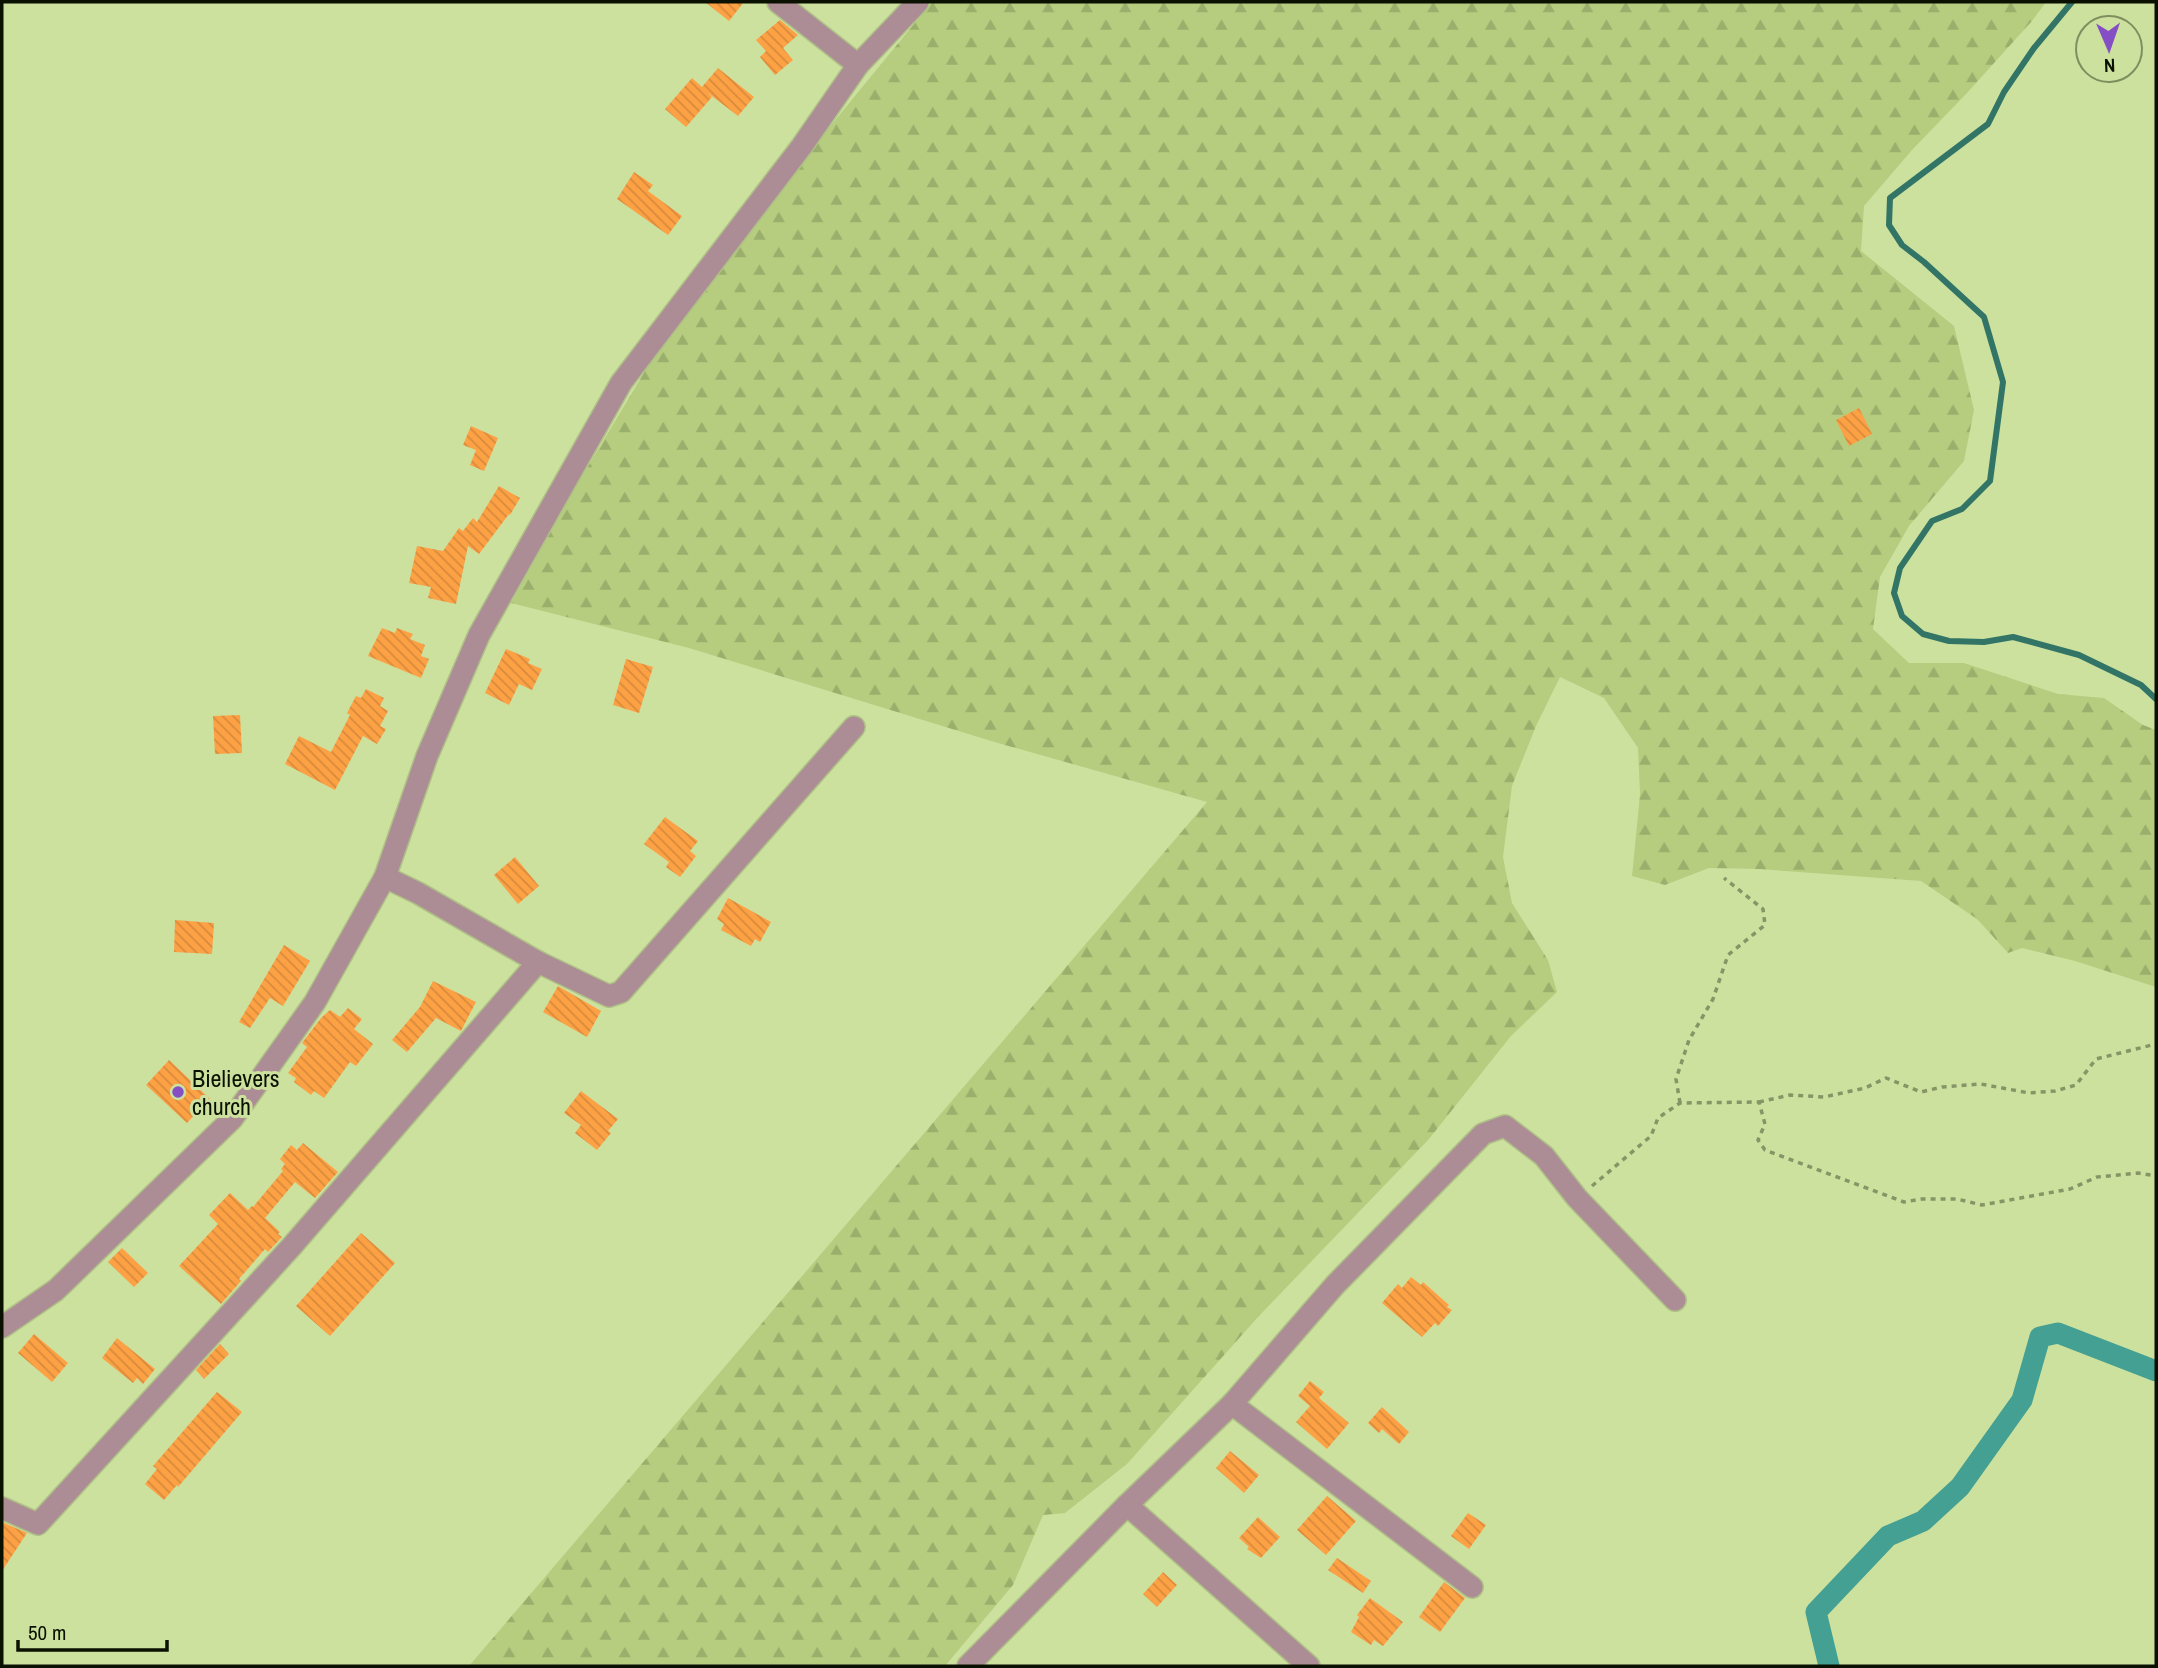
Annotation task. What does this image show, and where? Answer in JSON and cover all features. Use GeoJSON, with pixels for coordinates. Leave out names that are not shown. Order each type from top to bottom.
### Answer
{"type":"FeatureCollection","features":[{"type":"Feature","properties":{"kind":"street"},"geometry":{"type":"LineString","coordinates":[[778,2],[858,65]]}},
{"type":"Feature","properties":{"kind":"street"},"geometry":{"type":"LineString","coordinates":[[2,1326],[55,1290],[232,1119],[315,1002],[385,877],[427,756],[479,635],[621,383],[802,146],[858,65],[918,2]]}},
{"type":"Feature","properties":{"kind":"street"},"geometry":{"type":"LineString","coordinates":[[385,877],[538,962],[609,996],[621,992],[854,727]]}},
{"type":"Feature","properties":{"kind":"street"},"geometry":{"type":"LineString","coordinates":[[2,1508],[38,1524],[292,1246],[538,962]]}},
{"type":"Feature","properties":{"kind":"street"},"geometry":{"type":"LineString","coordinates":[[968,1666],[1232,1404],[1335,1285],[1483,1134],[1505,1126],[1544,1156],[1577,1198],[1675,1300]]}},
{"type":"Feature","properties":{"kind":"street"},"geometry":{"type":"LineString","coordinates":[[1232,1404],[1472,1587]]}},
{"type":"Feature","properties":{"kind":"street"},"geometry":{"type":"LineString","coordinates":[[1127,1506],[1309,1666]]}},
{"type":"Feature","properties":{"kind":"path"},"geometry":{"type":"LineString","coordinates":[[1680,1103],[1676,1079],[1689,1040],[1713,999],[1728,956],[1765,925],[1763,909],[1724,878]]}},
{"type":"Feature","properties":{"kind":"path"},"geometry":{"type":"LineString","coordinates":[[1577,1198],[1651,1136],[1658,1118],[1680,1103],[1759,1102],[1790,1095],[1824,1097],[1865,1088],[1886,1078],[1921,1092],[1942,1087],[1981,1084],[2029,1093],[2055,1091],[2076,1085],[2096,1059],[2156,1044]]}},
{"type":"Feature","properties":{"kind":"path"},"geometry":{"type":"LineString","coordinates":[[1759,1102],[1765,1125],[1758,1140],[1765,1150],[1904,1202],[1957,1199],[1982,1205],[2070,1189],[2097,1177],[2138,1173],[2156,1177]]}},
{"type":"Feature","properties":{"kind":"green space"},"geometry":{"type":"Polygon","coordinates":[[[932,2],[2046,2],[2032,21],[1912,150],[1864,206],[1861,251],[1954,326],[1974,410],[1964,461],[1909,526],[1880,577],[1873,629],[1909,663],[1964,663],[2058,694],[2104,698],[2143,725],[2156,730],[2156,987],[2075,961],[2022,948],[2008,953],[1977,919],[1921,881],[1709,868],[1665,885],[1632,876],[1640,794],[1638,748],[1604,698],[1560,677],[1536,726],[1512,786],[1503,857],[1512,903],[1548,960],[1557,992],[1511,1036],[1429,1139],[1258,1317],[1127,1464],[1065,1513],[1043,1515],[1013,1585],[945,1666],[469,1666],[1207,802],[991,741],[689,648],[511,603],[572,493],[660,346],[827,130],[932,2]]]}},
{"type":"Feature","properties":{"kind":"building"},"geometry":{"type":"Polygon","coordinates":[[[705,2],[744,2],[729,21],[705,2]]]}},
{"type":"Feature","properties":{"kind":"building"},"geometry":{"type":"Polygon","coordinates":[[[780,20],[798,35],[783,48],[793,60],[775,75],[760,57],[766,51],[756,40],[780,20]]]}},
{"type":"Feature","properties":{"kind":"building"},"geometry":{"type":"Polygon","coordinates":[[[718,68],[754,97],[738,116],[708,93],[712,97],[686,127],[665,109],[692,78],[702,87],[718,68]]]}},
{"type":"Feature","properties":{"kind":"building"},"geometry":{"type":"Polygon","coordinates":[[[634,172],[653,185],[648,191],[682,216],[668,235],[617,199],[634,172]]]}},
{"type":"Feature","properties":{"kind":"building"},"geometry":{"type":"Polygon","coordinates":[[[1859,408],[1872,434],[1849,446],[1836,420],[1859,408]]]}},
{"type":"Feature","properties":{"kind":"building"},"geometry":{"type":"Polygon","coordinates":[[[471,426],[498,438],[484,471],[470,465],[476,450],[463,445],[471,426]]]}},
{"type":"Feature","properties":{"kind":"building"},"geometry":{"type":"Polygon","coordinates":[[[499,486],[520,498],[479,554],[468,546],[456,604],[428,598],[431,587],[409,583],[417,546],[443,551],[459,528],[463,531],[473,518],[477,522],[499,486]]]}},
{"type":"Feature","properties":{"kind":"building"},"geometry":{"type":"Polygon","coordinates":[[[382,628],[395,633],[397,628],[413,634],[410,639],[425,645],[421,656],[429,659],[421,678],[368,656],[382,628]]]}},
{"type":"Feature","properties":{"kind":"building"},"geometry":{"type":"Polygon","coordinates":[[[506,649],[530,659],[528,663],[542,669],[532,690],[519,684],[509,705],[485,693],[506,649]]]}},
{"type":"Feature","properties":{"kind":"building"},"geometry":{"type":"Polygon","coordinates":[[[626,659],[653,667],[639,713],[613,705],[626,659]]]}},
{"type":"Feature","properties":{"kind":"building"},"geometry":{"type":"Polygon","coordinates":[[[366,689],[384,698],[380,706],[388,711],[380,726],[386,729],[377,744],[363,736],[335,790],[285,764],[299,736],[331,752],[350,715],[347,713],[356,696],[361,698],[366,689]]]}},
{"type":"Feature","properties":{"kind":"building"},"geometry":{"type":"Polygon","coordinates":[[[240,715],[242,753],[215,754],[213,716],[240,715]]]}},
{"type":"Feature","properties":{"kind":"building"},"geometry":{"type":"Polygon","coordinates":[[[665,817],[698,841],[690,851],[696,856],[680,877],[666,867],[669,862],[644,844],[665,817]]]}},
{"type":"Feature","properties":{"kind":"building"},"geometry":{"type":"Polygon","coordinates":[[[515,857],[539,886],[518,904],[494,875],[515,857]]]}},
{"type":"Feature","properties":{"kind":"building"},"geometry":{"type":"Polygon","coordinates":[[[728,898],[771,922],[760,942],[755,939],[751,946],[721,930],[724,924],[717,919],[728,898]]]}},
{"type":"Feature","properties":{"kind":"building"},"geometry":{"type":"Polygon","coordinates":[[[175,920],[214,923],[212,954],[174,952],[175,920]]]}},
{"type":"Feature","properties":{"kind":"building"},"geometry":{"type":"Polygon","coordinates":[[[284,945],[310,961],[283,1006],[270,998],[250,1028],[239,1022],[284,945]]]}},
{"type":"Feature","properties":{"kind":"building"},"geometry":{"type":"Polygon","coordinates":[[[433,981],[476,1002],[461,1031],[436,1018],[407,1052],[392,1040],[420,1007],[433,981]]]}},
{"type":"Feature","properties":{"kind":"building"},"geometry":{"type":"Polygon","coordinates":[[[558,986],[601,1011],[587,1037],[543,1012],[558,986]]]}},
{"type":"Feature","properties":{"kind":"building"},"geometry":{"type":"Polygon","coordinates":[[[348,1008],[362,1019],[354,1029],[373,1044],[356,1066],[350,1062],[324,1098],[314,1091],[311,1095],[294,1082],[296,1078],[288,1073],[307,1047],[302,1043],[321,1018],[330,1010],[340,1017],[348,1008]]]}},
{"type":"Feature","properties":{"kind":"building","name":"Bielievers church"},"geometry":{"type":"Polygon","coordinates":[[[169,1060],[210,1099],[187,1123],[146,1085],[169,1060]]]}},
{"type":"Feature","properties":{"kind":"building"},"geometry":{"type":"Polygon","coordinates":[[[581,1091],[618,1119],[597,1150],[575,1133],[581,1125],[564,1113],[581,1091]]]}},
{"type":"Feature","properties":{"kind":"building"},"geometry":{"type":"Polygon","coordinates":[[[303,1143],[338,1172],[315,1198],[295,1182],[265,1218],[282,1237],[268,1252],[265,1249],[221,1304],[179,1266],[218,1224],[209,1215],[230,1193],[248,1210],[253,1207],[283,1171],[281,1169],[285,1164],[280,1159],[291,1145],[297,1150],[303,1143]]]}},
{"type":"Feature","properties":{"kind":"building"},"geometry":{"type":"Polygon","coordinates":[[[361,1233],[395,1263],[330,1336],[296,1306],[361,1233]]]}},
{"type":"Feature","properties":{"kind":"building"},"geometry":{"type":"Polygon","coordinates":[[[122,1248],[148,1273],[134,1287],[108,1262],[122,1248]]]}},
{"type":"Feature","properties":{"kind":"building"},"geometry":{"type":"Polygon","coordinates":[[[1411,1277],[1421,1285],[1423,1282],[1452,1310],[1438,1326],[1435,1323],[1422,1337],[1382,1303],[1398,1284],[1402,1288],[1411,1277]]]}},
{"type":"Feature","properties":{"kind":"building"},"geometry":{"type":"Polygon","coordinates":[[[34,1334],[68,1363],[52,1382],[18,1353],[34,1334]]]}},
{"type":"Feature","properties":{"kind":"building"},"geometry":{"type":"Polygon","coordinates":[[[117,1338],[155,1369],[143,1384],[137,1378],[133,1383],[102,1358],[117,1338]]]}},
{"type":"Feature","properties":{"kind":"building"},"geometry":{"type":"Polygon","coordinates":[[[220,1344],[229,1354],[204,1379],[196,1370],[220,1344]]]}},
{"type":"Feature","properties":{"kind":"building"},"geometry":{"type":"Polygon","coordinates":[[[1310,1381],[1324,1392],[1319,1398],[1349,1423],[1327,1449],[1296,1422],[1310,1406],[1298,1396],[1310,1381]]]}},
{"type":"Feature","properties":{"kind":"building"},"geometry":{"type":"Polygon","coordinates":[[[217,1392],[242,1412],[164,1500],[145,1484],[157,1469],[153,1466],[217,1392]]]}},
{"type":"Feature","properties":{"kind":"building"},"geometry":{"type":"Polygon","coordinates":[[[1382,1407],[1409,1432],[1399,1444],[1382,1429],[1379,1433],[1368,1423],[1382,1407]]]}},
{"type":"Feature","properties":{"kind":"building"},"geometry":{"type":"Polygon","coordinates":[[[1230,1451],[1259,1475],[1244,1493],[1216,1468],[1230,1451]]]}},
{"type":"Feature","properties":{"kind":"building"},"geometry":{"type":"Polygon","coordinates":[[[1327,1496],[1356,1521],[1326,1555],[1297,1530],[1327,1496]]]}},
{"type":"Feature","properties":{"kind":"building"},"geometry":{"type":"Polygon","coordinates":[[[1468,1513],[1486,1525],[1469,1549],[1451,1536],[1468,1513]]]}},
{"type":"Feature","properties":{"kind":"building"},"geometry":{"type":"Polygon","coordinates":[[[1258,1517],[1280,1537],[1261,1558],[1247,1549],[1249,1547],[1239,1538],[1258,1517]]]}},
{"type":"Feature","properties":{"kind":"building"},"geometry":{"type":"Polygon","coordinates":[[[2,1522],[27,1533],[2,1571],[2,1522]]]}},
{"type":"Feature","properties":{"kind":"building"},"geometry":{"type":"Polygon","coordinates":[[[1337,1558],[1371,1581],[1363,1593],[1328,1570],[1337,1558]]]}},
{"type":"Feature","properties":{"kind":"building"},"geometry":{"type":"Polygon","coordinates":[[[1163,1572],[1177,1585],[1157,1607],[1143,1594],[1163,1572]]]}},
{"type":"Feature","properties":{"kind":"building"},"geometry":{"type":"Polygon","coordinates":[[[1444,1582],[1465,1598],[1440,1632],[1419,1617],[1444,1582]]]}},
{"type":"Feature","properties":{"kind":"building"},"geometry":{"type":"Polygon","coordinates":[[[1370,1598],[1403,1622],[1383,1646],[1374,1640],[1371,1645],[1351,1632],[1359,1617],[1357,1615],[1370,1598]]]}},
{"type":"Feature","properties":{"kind":"waterway"},"geometry":{"type":"LineString","coordinates":[[2072,2],[2034,48],[2004,92],[1988,124],[1890,198],[1889,225],[1902,245],[1984,317],[2003,382],[1990,481],[1962,509],[1932,521],[1900,568],[1894,593],[1902,616],[1923,634],[1949,641],[1984,642],[2013,637],[2079,655],[2141,685],[2156,699]]}},
{"type":"Feature","properties":{"kind":"waterway"},"geometry":{"type":"LineString","coordinates":[[1829,1666],[1816,1612],[1888,1536],[1923,1521],[1960,1487],[2022,1400],[2040,1337],[2058,1333],[2156,1371]]}},
{"type":"Feature","properties":{"kind":"place","name":"Bielievers church"},"geometry":{"type":"Point","coordinates":[178,1092]}}]}
